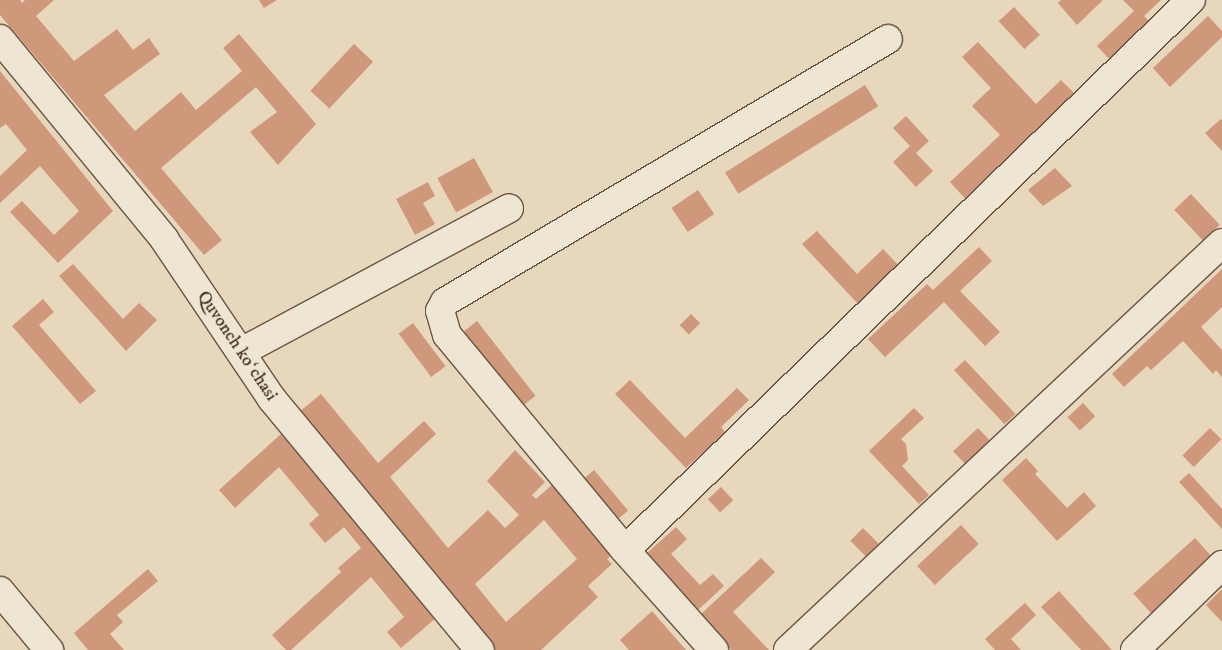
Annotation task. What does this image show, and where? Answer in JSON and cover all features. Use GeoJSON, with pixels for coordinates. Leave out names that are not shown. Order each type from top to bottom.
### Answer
{"type":"FeatureCollection","features":[{"type":"Feature","properties":{"kind":"street"},"geometry":{"type":"LineString","coordinates":[[626,550],[1191,0]]}},
{"type":"Feature","properties":{"kind":"street","name":"Quvonch koʻchasi"},"geometry":{"type":"LineString","coordinates":[[0,39],[164,238],[272,399],[480,650]]}},
{"type":"Feature","properties":{"kind":"street"},"geometry":{"type":"LineString","coordinates":[[714,650],[626,550],[447,335],[440,311],[445,302],[888,39]]}},
{"type":"Feature","properties":{"kind":"street"},"geometry":{"type":"LineString","coordinates":[[241,352],[509,208]]}},
{"type":"Feature","properties":{"kind":"street"},"geometry":{"type":"LineString","coordinates":[[788,650],[1222,243]]}},
{"type":"Feature","properties":{"kind":"street"},"geometry":{"type":"LineString","coordinates":[[1135,650],[1222,565]]}},
{"type":"Feature","properties":{"kind":"street"},"geometry":{"type":"LineString","coordinates":[[0,590],[49,650]]}},
{"type":"Feature","properties":{"kind":"building"},"geometry":{"type":"Polygon","coordinates":[[[0,0],[20,0],[22,3],[25,0],[54,0],[36,16],[74,61],[117,29],[133,50],[149,38],[160,54],[104,95],[135,131],[181,92],[196,110],[242,71],[223,48],[239,34],[316,124],[278,165],[250,132],[277,112],[256,87],[161,168],[222,240],[204,255],[0,15],[0,0]]]}},
{"type":"Feature","properties":{"kind":"building"},"geometry":{"type":"Polygon","coordinates":[[[259,0],[277,0],[264,8],[259,0]]]}},
{"type":"Feature","properties":{"kind":"building"},"geometry":{"type":"Polygon","coordinates":[[[1061,0],[1103,0],[1077,25],[1058,3],[1061,0]]]}},
{"type":"Feature","properties":{"kind":"building"},"geometry":{"type":"Polygon","coordinates":[[[1123,0],[1161,0],[1144,16],[1155,27],[1115,65],[1097,46],[1134,11],[1123,0]]]}},
{"type":"Feature","properties":{"kind":"building"},"geometry":{"type":"Polygon","coordinates":[[[1014,7],[1040,35],[1025,49],[999,21],[1014,7]]]}},
{"type":"Feature","properties":{"kind":"building"},"geometry":{"type":"Polygon","coordinates":[[[1208,16],[1222,31],[1222,37],[1170,87],[1153,68],[1208,16]]]}},
{"type":"Feature","properties":{"kind":"building"},"geometry":{"type":"Polygon","coordinates":[[[978,42],[1036,104],[1061,80],[1079,98],[969,203],[950,182],[1000,135],[972,106],[991,88],[962,57],[978,42]]]}},
{"type":"Feature","properties":{"kind":"building"},"geometry":{"type":"Polygon","coordinates":[[[354,44],[373,62],[329,109],[310,91],[354,44]]]}},
{"type":"Feature","properties":{"kind":"building"},"geometry":{"type":"Polygon","coordinates":[[[0,71],[113,211],[58,263],[10,212],[22,201],[54,235],[79,211],[40,166],[0,203],[0,176],[27,150],[6,124],[0,128],[0,71]]]}},
{"type":"Feature","properties":{"kind":"building"},"geometry":{"type":"Polygon","coordinates":[[[865,85],[878,106],[738,194],[725,172],[865,85]]]}},
{"type":"Feature","properties":{"kind":"building"},"geometry":{"type":"Polygon","coordinates":[[[906,116],[929,141],[916,153],[933,171],[916,187],[893,162],[910,146],[893,128],[906,116]]]}},
{"type":"Feature","properties":{"kind":"building"},"geometry":{"type":"Polygon","coordinates":[[[1222,120],[1222,151],[1205,133],[1222,120]]]}},
{"type":"Feature","properties":{"kind":"building"},"geometry":{"type":"Polygon","coordinates":[[[474,158],[493,192],[456,212],[437,178],[474,158]]]}},
{"type":"Feature","properties":{"kind":"building"},"geometry":{"type":"Polygon","coordinates":[[[1055,168],[1072,186],[1043,206],[1028,190],[1055,168]]]}},
{"type":"Feature","properties":{"kind":"building"},"geometry":{"type":"Polygon","coordinates":[[[428,182],[435,196],[423,203],[435,224],[415,235],[396,199],[428,182]]]}},
{"type":"Feature","properties":{"kind":"building"},"geometry":{"type":"Polygon","coordinates":[[[698,190],[714,214],[688,232],[671,208],[698,190]]]}},
{"type":"Feature","properties":{"kind":"building"},"geometry":{"type":"Polygon","coordinates":[[[1191,194],[1220,225],[1203,240],[1174,210],[1191,194]]]}},
{"type":"Feature","properties":{"kind":"building"},"geometry":{"type":"Polygon","coordinates":[[[817,231],[857,274],[883,249],[901,268],[860,306],[802,244],[817,231]]]}},
{"type":"Feature","properties":{"kind":"building"},"geometry":{"type":"Polygon","coordinates":[[[979,247],[992,261],[960,291],[1000,332],[985,346],[944,302],[885,357],[868,339],[927,284],[933,290],[979,247]]]}},
{"type":"Feature","properties":{"kind":"building"},"geometry":{"type":"Polygon","coordinates":[[[73,264],[123,319],[139,303],[157,320],[126,351],[59,276],[73,264]]]}},
{"type":"Feature","properties":{"kind":"building"},"geometry":{"type":"Polygon","coordinates":[[[1222,269],[1222,307],[1201,327],[1222,350],[1222,377],[1216,370],[1213,374],[1183,341],[1151,370],[1147,366],[1124,387],[1112,374],[1222,269]]]}},
{"type":"Feature","properties":{"kind":"building"},"geometry":{"type":"Polygon","coordinates":[[[43,299],[54,312],[39,325],[96,391],[80,404],[12,326],[43,299]]]}},
{"type":"Feature","properties":{"kind":"building"},"geometry":{"type":"Polygon","coordinates":[[[691,314],[700,323],[689,335],[680,325],[691,314]]]}},
{"type":"Feature","properties":{"kind":"building"},"geometry":{"type":"Polygon","coordinates":[[[477,321],[535,396],[519,409],[460,334],[477,321]]]}},
{"type":"Feature","properties":{"kind":"building"},"geometry":{"type":"Polygon","coordinates":[[[413,323],[445,366],[431,377],[399,334],[413,323]]]}},
{"type":"Feature","properties":{"kind":"building"},"geometry":{"type":"Polygon","coordinates":[[[965,360],[1015,414],[1004,424],[954,370],[965,360]]]}},
{"type":"Feature","properties":{"kind":"building"},"geometry":{"type":"Polygon","coordinates":[[[630,380],[685,438],[737,388],[749,400],[721,427],[725,432],[686,468],[615,394],[630,380]]]}},
{"type":"Feature","properties":{"kind":"building"},"geometry":{"type":"Polygon","coordinates":[[[321,394],[378,463],[424,421],[436,434],[390,477],[448,548],[488,510],[505,528],[519,515],[487,481],[515,450],[545,482],[532,495],[536,499],[553,484],[612,555],[607,559],[612,564],[588,586],[598,597],[541,650],[495,650],[299,412],[321,394]],[[544,520],[475,584],[506,622],[577,559],[544,520]]]}},
{"type":"Feature","properties":{"kind":"building"},"geometry":{"type":"Polygon","coordinates":[[[1083,403],[1095,416],[1080,430],[1068,417],[1083,403]]]}},
{"type":"Feature","properties":{"kind":"building"},"geometry":{"type":"Polygon","coordinates":[[[914,408],[924,418],[901,439],[906,444],[908,460],[902,466],[929,495],[919,504],[869,451],[914,408]]]}},
{"type":"Feature","properties":{"kind":"building"},"geometry":{"type":"Polygon","coordinates":[[[978,428],[992,443],[967,467],[953,451],[978,428]]]}},
{"type":"Feature","properties":{"kind":"building"},"geometry":{"type":"Polygon","coordinates":[[[1210,428],[1221,439],[1194,467],[1182,456],[1210,428]]]}},
{"type":"Feature","properties":{"kind":"building"},"geometry":{"type":"Polygon","coordinates":[[[281,434],[436,618],[401,648],[387,632],[404,617],[371,577],[291,650],[286,650],[272,635],[341,572],[338,568],[361,548],[344,527],[325,543],[309,524],[319,515],[279,467],[235,508],[219,490],[281,434]]]}},
{"type":"Feature","properties":{"kind":"building"},"geometry":{"type":"Polygon","coordinates":[[[1026,458],[1038,471],[1035,474],[1067,508],[1084,492],[1096,506],[1057,541],[1002,480],[1026,458]]]}},
{"type":"Feature","properties":{"kind":"building"},"geometry":{"type":"Polygon","coordinates":[[[594,470],[628,511],[614,522],[580,482],[594,470]]]}},
{"type":"Feature","properties":{"kind":"building"},"geometry":{"type":"Polygon","coordinates":[[[1189,473],[1222,509],[1222,529],[1179,482],[1189,473]]]}},
{"type":"Feature","properties":{"kind":"building"},"geometry":{"type":"Polygon","coordinates":[[[721,487],[733,500],[720,512],[708,499],[721,487]]]}},
{"type":"Feature","properties":{"kind":"building"},"geometry":{"type":"Polygon","coordinates":[[[961,525],[979,544],[935,585],[917,566],[961,525]]]}},
{"type":"Feature","properties":{"kind":"building"},"geometry":{"type":"Polygon","coordinates":[[[676,527],[687,539],[671,554],[700,585],[713,574],[724,586],[698,610],[646,554],[676,527]]]}},
{"type":"Feature","properties":{"kind":"building"},"geometry":{"type":"Polygon","coordinates":[[[863,528],[882,547],[869,560],[850,541],[863,528]]]}},
{"type":"Feature","properties":{"kind":"building"},"geometry":{"type":"Polygon","coordinates":[[[1195,538],[1213,558],[1151,614],[1133,594],[1195,538]]]}},
{"type":"Feature","properties":{"kind":"building"},"geometry":{"type":"Polygon","coordinates":[[[761,558],[775,572],[733,612],[769,650],[731,650],[699,616],[761,558]]]}},
{"type":"Feature","properties":{"kind":"building"},"geometry":{"type":"Polygon","coordinates":[[[148,569],[158,581],[117,615],[123,622],[110,634],[124,650],[88,650],[74,633],[148,569]]]}},
{"type":"Feature","properties":{"kind":"building"},"geometry":{"type":"Polygon","coordinates":[[[1222,589],[1222,622],[1206,605],[1222,589]]]}},
{"type":"Feature","properties":{"kind":"building"},"geometry":{"type":"Polygon","coordinates":[[[1059,591],[1112,650],[1081,650],[1041,607],[1059,591]]]}},
{"type":"Feature","properties":{"kind":"building"},"geometry":{"type":"Polygon","coordinates":[[[1025,603],[1036,615],[1011,639],[1021,650],[995,650],[985,639],[1025,603]]]}},
{"type":"Feature","properties":{"kind":"building"},"geometry":{"type":"Polygon","coordinates":[[[652,611],[686,650],[629,650],[620,640],[652,611]]]}}]}
